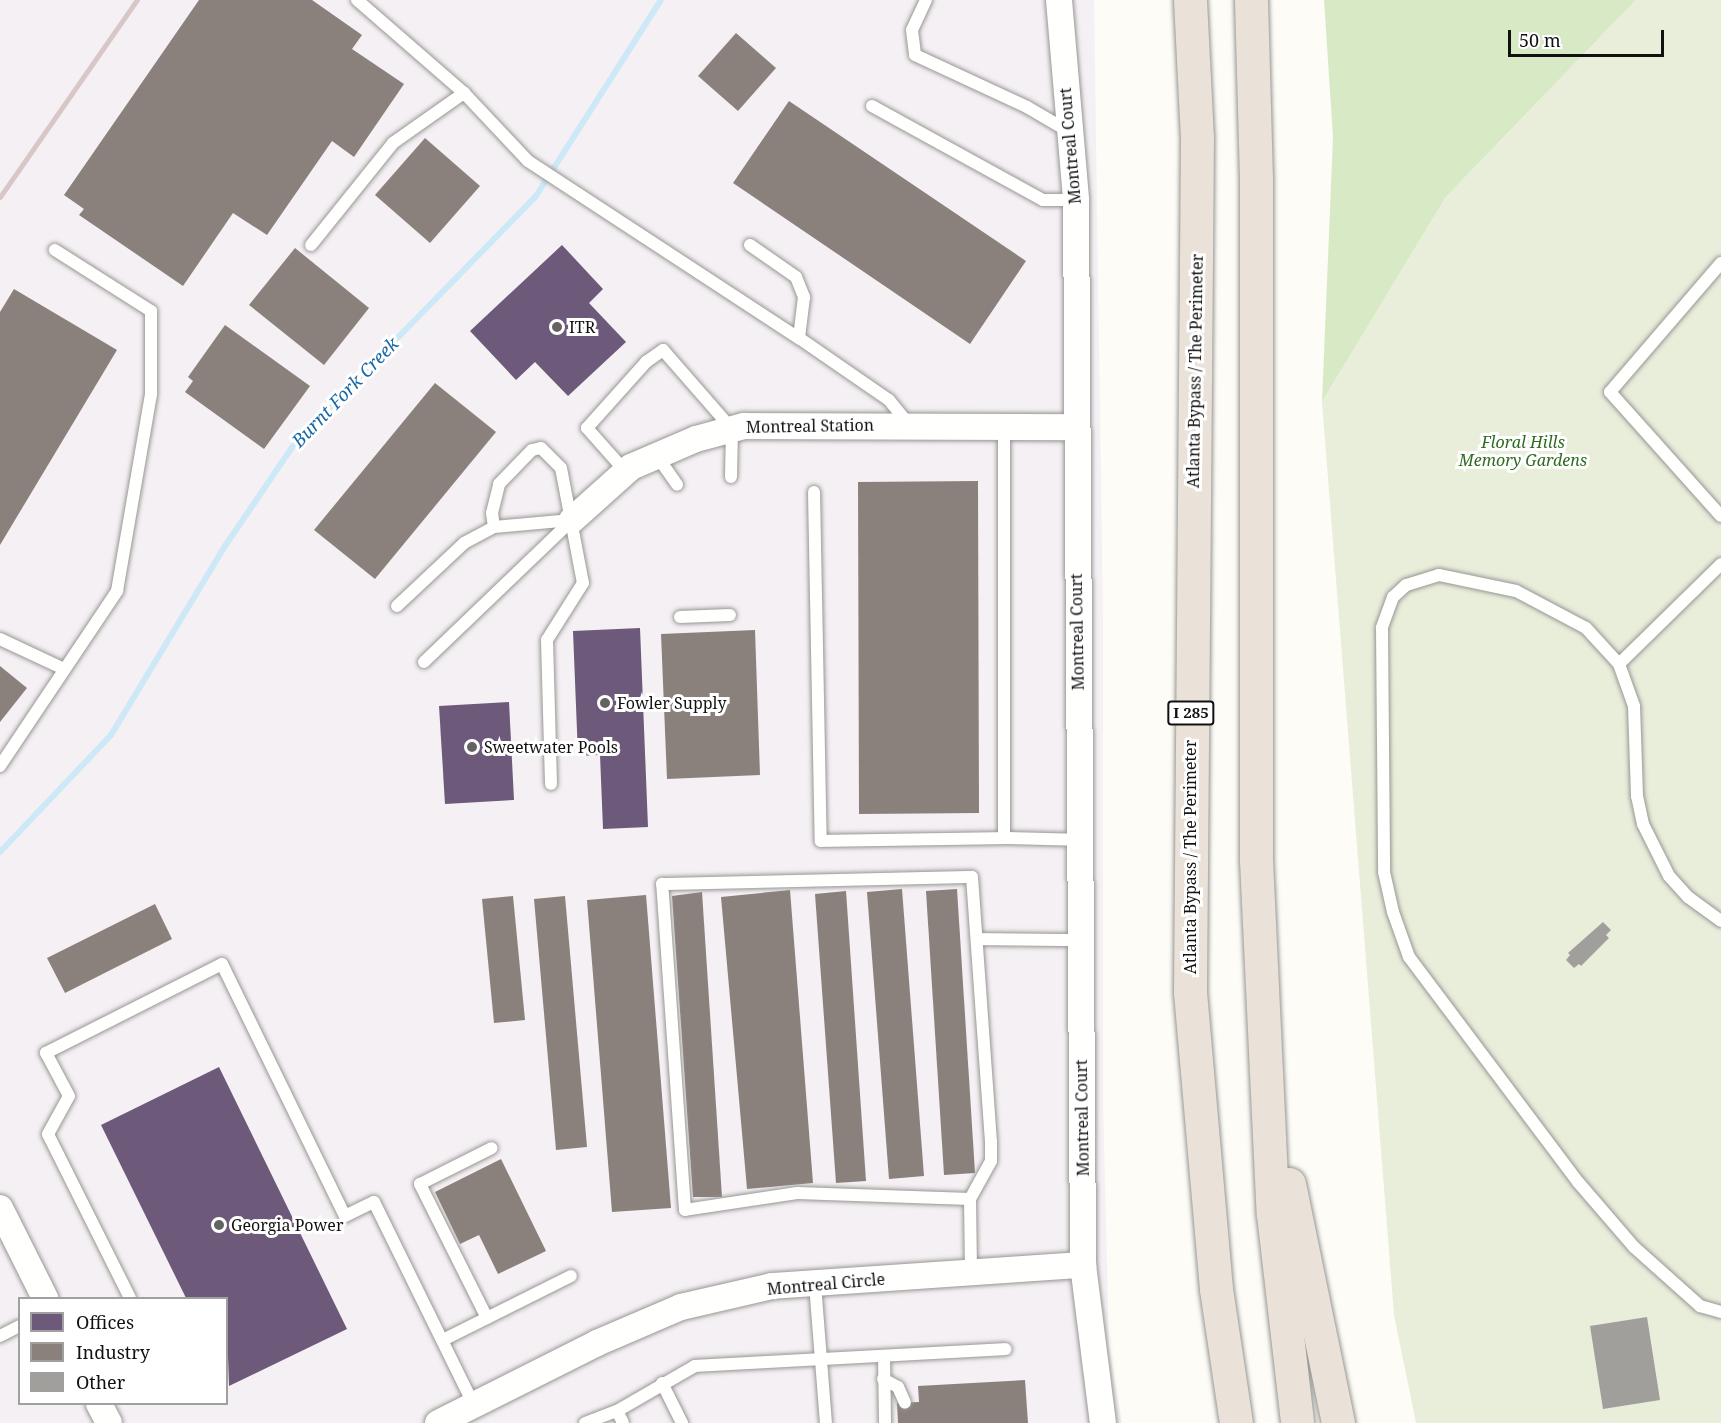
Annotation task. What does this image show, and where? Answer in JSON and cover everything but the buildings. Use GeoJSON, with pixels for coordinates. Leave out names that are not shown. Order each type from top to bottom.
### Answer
{"type":"FeatureCollection","features":[{"type":"Feature","properties":{"kind":"highway","name":"Atlanta Bypass / The Perimeter"},"geometry":{"type":"LineString","coordinates":[[1190,0],[1197,137],[1190,992],[1216,1289],[1236,1423]]}},
{"type":"Feature","properties":{"kind":"highway"},"geometry":{"type":"LineString","coordinates":[[1251,0],[1256,181],[1256,860],[1274,1214],[1297,1423]]}},
{"type":"Feature","properties":{"kind":"highway"},"geometry":{"type":"LineString","coordinates":[[1268,1084],[1338,1423]]}},
{"type":"Feature","properties":{"kind":"street","name":"Montreal Court"},"geometry":{"type":"LineString","coordinates":[[1059,0],[1068,131],[1076,200],[1075,427],[1083,1265]]}},
{"type":"Feature","properties":{"kind":"street","name":"Montreal Station"},"geometry":{"type":"LineString","coordinates":[[572,520],[626,472],[657,456],[744,426],[1075,427]]}},
{"type":"Feature","properties":{"kind":"street"},"geometry":{"type":"LineString","coordinates":[[0,1208],[44,1297]]}},
{"type":"Feature","properties":{"kind":"street","name":"Montreal Circle"},"geometry":{"type":"LineString","coordinates":[[438,1423],[597,1343],[681,1307],[772,1286],[1083,1265]]}},
{"type":"Feature","properties":{"kind":"street"},"geometry":{"type":"LineString","coordinates":[[1083,1265],[1103,1423]]}},
{"type":"Feature","properties":{"kind":"street"},"geometry":{"type":"LineString","coordinates":[[100,1405],[109,1423]]}},
{"type":"Feature","properties":{"kind":"lane"},"geometry":{"type":"LineString","coordinates":[[357,0],[464,93],[535,165],[799,338],[889,400],[909,425]]}},
{"type":"Feature","properties":{"kind":"lane"},"geometry":{"type":"LineString","coordinates":[[926,0],[912,30],[915,55],[1027,107],[1068,131]]}},
{"type":"Feature","properties":{"kind":"lane"},"geometry":{"type":"LineString","coordinates":[[311,245],[393,143],[464,93]]}},
{"type":"Feature","properties":{"kind":"lane"},"geometry":{"type":"LineString","coordinates":[[872,106],[1044,200],[1076,200]]}},
{"type":"Feature","properties":{"kind":"lane"},"geometry":{"type":"LineString","coordinates":[[750,245],[796,277],[804,297],[799,338]]}},
{"type":"Feature","properties":{"kind":"lane"},"geometry":{"type":"LineString","coordinates":[[0,766],[117,591],[151,394],[151,311],[55,250]]}},
{"type":"Feature","properties":{"kind":"lane"},"geometry":{"type":"LineString","coordinates":[[1721,263],[1610,392],[1721,516]]}},
{"type":"Feature","properties":{"kind":"lane"},"geometry":{"type":"LineString","coordinates":[[626,472],[587,428],[646,362],[663,350],[732,429],[731,477]]}},
{"type":"Feature","properties":{"kind":"lane"},"geometry":{"type":"LineString","coordinates":[[1004,426],[1004,838]]}},
{"type":"Feature","properties":{"kind":"lane"},"geometry":{"type":"LineString","coordinates":[[494,527],[492,513],[499,484],[532,450],[541,448],[561,468],[583,583],[547,640],[551,784]]}},
{"type":"Feature","properties":{"kind":"lane"},"geometry":{"type":"LineString","coordinates":[[657,456],[677,485]]}},
{"type":"Feature","properties":{"kind":"lane"},"geometry":{"type":"LineString","coordinates":[[814,492],[820,841],[1004,838],[1079,840]]}},
{"type":"Feature","properties":{"kind":"lane"},"geometry":{"type":"LineString","coordinates":[[397,606],[464,543],[494,527],[572,520]]}},
{"type":"Feature","properties":{"kind":"lane"},"geometry":{"type":"LineString","coordinates":[[424,662],[572,520]]}},
{"type":"Feature","properties":{"kind":"lane"},"geometry":{"type":"LineString","coordinates":[[1618,664],[1721,564]]}},
{"type":"Feature","properties":{"kind":"lane"},"geometry":{"type":"LineString","coordinates":[[1721,921],[1688,897],[1669,876],[1643,824],[1637,796],[1634,706],[1618,664],[1586,628],[1516,591],[1439,576],[1406,585],[1393,597],[1382,628],[1384,872],[1393,912],[1409,957],[1578,1182],[1634,1247],[1700,1306],[1721,1312]]}},
{"type":"Feature","properties":{"kind":"lane"},"geometry":{"type":"LineString","coordinates":[[680,617],[730,615]]}},
{"type":"Feature","properties":{"kind":"lane"},"geometry":{"type":"LineString","coordinates":[[0,639],[64,669]]}},
{"type":"Feature","properties":{"kind":"lane"},"geometry":{"type":"LineString","coordinates":[[970,1198],[797,1193],[685,1210],[662,884],[972,877],[991,1161],[970,1198],[971,1272]]}},
{"type":"Feature","properties":{"kind":"lane"},"geometry":{"type":"LineString","coordinates":[[977,939],[1080,940]]}},
{"type":"Feature","properties":{"kind":"lane"},"geometry":{"type":"LineString","coordinates":[[129,1297],[48,1134],[69,1096],[46,1053],[222,964],[345,1216],[374,1202],[474,1405]]}},
{"type":"Feature","properties":{"kind":"lane"},"geometry":{"type":"LineString","coordinates":[[487,1318],[420,1184],[492,1148]]}},
{"type":"Feature","properties":{"kind":"lane"},"geometry":{"type":"LineString","coordinates":[[442,1340],[571,1276]]}},
{"type":"Feature","properties":{"kind":"lane"},"geometry":{"type":"LineString","coordinates":[[815,1284],[826,1423]]}},
{"type":"Feature","properties":{"kind":"lane"},"geometry":{"type":"LineString","coordinates":[[0,1336],[18,1327]]}},
{"type":"Feature","properties":{"kind":"lane"},"geometry":{"type":"LineString","coordinates":[[585,1423],[617,1411],[695,1366],[1005,1349]]}},
{"type":"Feature","properties":{"kind":"lane"},"geometry":{"type":"LineString","coordinates":[[884,1357],[885,1423]]}},
{"type":"Feature","properties":{"kind":"lane"},"geometry":{"type":"LineString","coordinates":[[883,1379],[898,1387],[904,1403]]}},
{"type":"Feature","properties":{"kind":"lane"},"geometry":{"type":"LineString","coordinates":[[662,1383],[682,1423]]}},
{"type":"Feature","properties":{"kind":"lane"},"geometry":{"type":"LineString","coordinates":[[617,1411],[622,1423]]}},
{"type":"Feature","properties":{"kind":"shaded area"},"geometry":{"type":"Polygon","coordinates":[[[0,0],[1094,0],[1103,617],[1103,1102],[1109,1348],[1122,1423],[0,1423],[0,0]]]}},
{"type":"Feature","properties":{"kind":"green space"},"geometry":{"type":"Polygon","coordinates":[[[1324,0],[1636,0],[1446,197],[1322,402],[1333,137],[1324,0]]]}},
{"type":"Feature","properties":{"kind":"green space","name":"Floral Hills Memory Gardens"},"geometry":{"type":"Polygon","coordinates":[[[1636,0],[1721,0],[1721,1423],[1416,1423],[1394,1315],[1322,402],[1446,197],[1636,0]]]}},
{"type":"Feature","properties":{"kind":"waterway","name":"Burnt Fork Creek"},"geometry":{"type":"LineString","coordinates":[[0,852],[111,735],[225,546],[295,443],[536,196],[661,0]]}},
{"type":"Feature","properties":{"kind":"railway"},"geometry":{"type":"LineString","coordinates":[[0,197],[137,0]]}},
{"type":"Feature","properties":{"kind":"place","name":"ITR"},"geometry":{"type":"Point","coordinates":[557,327]}},
{"type":"Feature","properties":{"kind":"place","name":"Fowler Supply"},"geometry":{"type":"Point","coordinates":[605,703]}},
{"type":"Feature","properties":{"kind":"place","name":"Sweetwater Pools"},"geometry":{"type":"Point","coordinates":[472,747]}},
{"type":"Feature","properties":{"kind":"place","name":"Georgia Power"},"geometry":{"type":"Point","coordinates":[219,1225]}}]}
